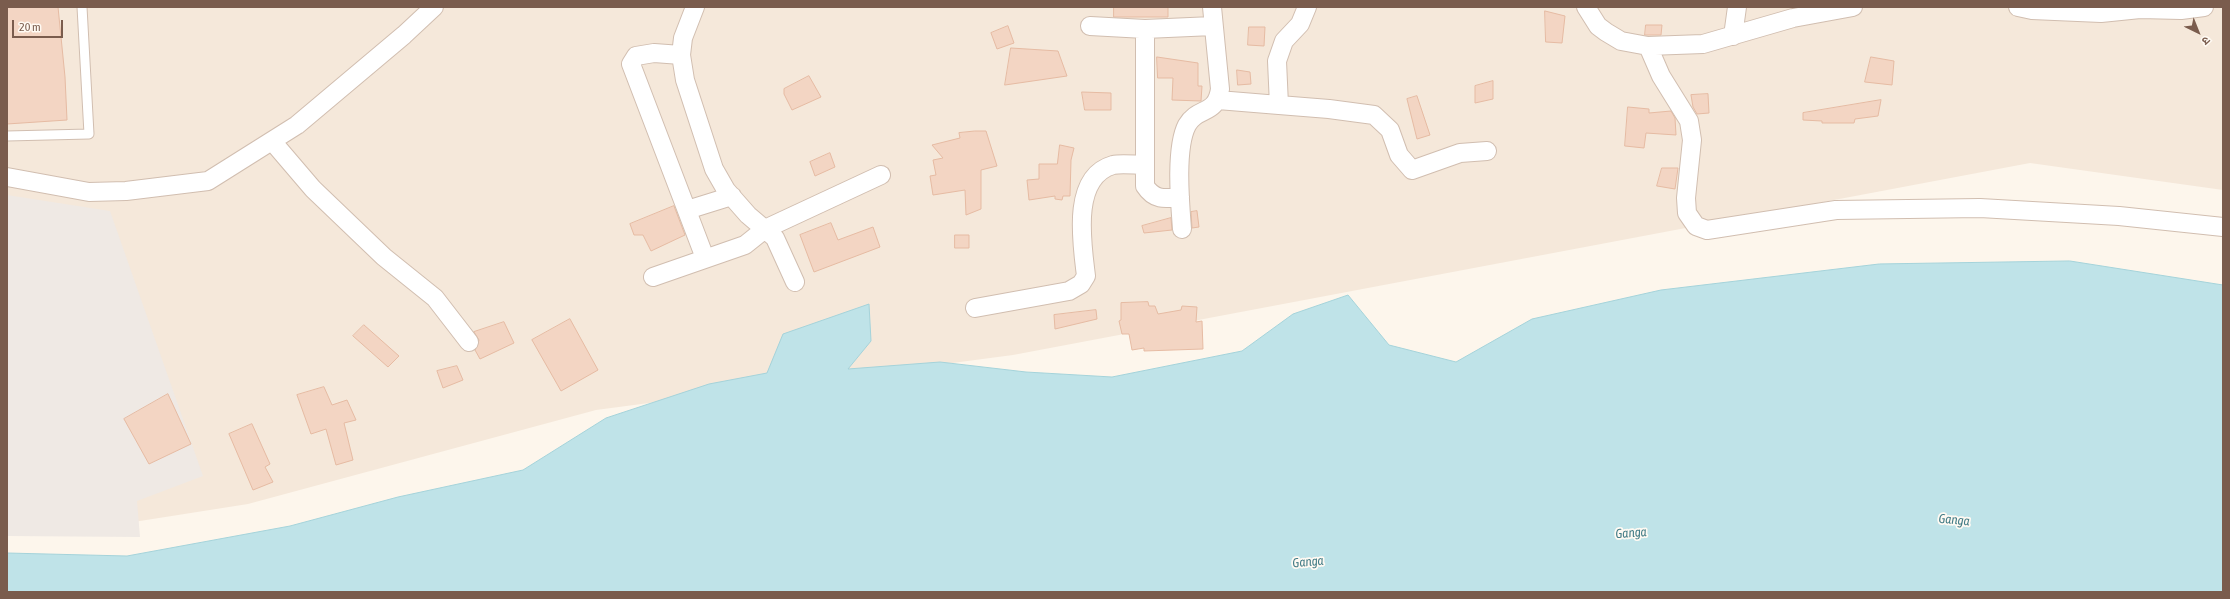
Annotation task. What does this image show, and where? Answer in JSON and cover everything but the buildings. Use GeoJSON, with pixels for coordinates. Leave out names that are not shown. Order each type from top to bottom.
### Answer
{"type":"FeatureCollection","features":[{"type":"Feature","properties":{"kind":"street"},"geometry":{"type":"LineString","coordinates":[[7,177],[89,192],[126,191],[169,187],[208,181],[297,125],[404,35],[434,7]]}},
{"type":"Feature","properties":{"kind":"street"},"geometry":{"type":"LineString","coordinates":[[695,7],[683,38],[681,56],[685,80],[701,133],[714,169],[732,196],[748,215],[775,238],[795,282]]}},
{"type":"Feature","properties":{"kind":"street"},"geometry":{"type":"LineString","coordinates":[[1182,229],[1180,197],[1182,142],[1187,126],[1194,116],[1212,107],[1218,100],[1220,88],[1212,7]]}},
{"type":"Feature","properties":{"kind":"street"},"geometry":{"type":"LineString","coordinates":[[1279,105],[1277,61],[1284,41],[1300,24],[1307,7]]}},
{"type":"Feature","properties":{"kind":"street"},"geometry":{"type":"LineString","coordinates":[[1586,7],[1598,26],[1606,32],[1621,41],[1648,46],[1703,44],[1793,18],[1853,7]]}},
{"type":"Feature","properties":{"kind":"street"},"geometry":{"type":"LineString","coordinates":[[1733,36],[1738,7]]}},
{"type":"Feature","properties":{"kind":"street"},"geometry":{"type":"LineString","coordinates":[[2018,7],[2032,10],[2101,13],[2140,9],[2180,10],[2204,7]]}},
{"type":"Feature","properties":{"kind":"street"},"geometry":{"type":"LineString","coordinates":[[1090,26],[1145,29],[1213,26]]}},
{"type":"Feature","properties":{"kind":"street"},"geometry":{"type":"LineString","coordinates":[[1145,29],[1145,186],[1150,193],[1161,199],[1180,197]]}},
{"type":"Feature","properties":{"kind":"street"},"geometry":{"type":"LineString","coordinates":[[1648,46],[1661,76],[1688,121],[1692,140],[1686,198],[1687,214],[1696,226],[1707,230],[1836,210],[1972,208],[2119,216],[2223,227]]}},
{"type":"Feature","properties":{"kind":"street"},"geometry":{"type":"LineString","coordinates":[[681,56],[648,54],[636,56],[631,64],[706,258]]}},
{"type":"Feature","properties":{"kind":"street"},"geometry":{"type":"LineString","coordinates":[[1218,100],[1329,109],[1374,115],[1390,130],[1399,155],[1412,170],[1460,153],[1486,151]]}},
{"type":"Feature","properties":{"kind":"street"},"geometry":{"type":"LineString","coordinates":[[272,141],[314,189],[384,258],[434,298],[468,342]]}},
{"type":"Feature","properties":{"kind":"street"},"geometry":{"type":"LineString","coordinates":[[975,308],[1069,291],[1081,284],[1086,276],[1082,211],[1085,190],[1098,176],[1114,165],[1144,165]]}},
{"type":"Feature","properties":{"kind":"street"},"geometry":{"type":"LineString","coordinates":[[653,277],[745,245],[765,229],[882,175]]}},
{"type":"Feature","properties":{"kind":"street"},"geometry":{"type":"LineString","coordinates":[[687,210],[732,196]]}},
{"type":"Feature","properties":{"kind":"lane"},"geometry":{"type":"LineString","coordinates":[[7,136],[89,134],[82,7]]}},
{"type":"Feature","properties":{"kind":"shaded area"},"geometry":{"type":"Polygon","coordinates":[[[7,7],[2223,7],[2223,190],[2030,163],[1013,355],[596,410],[248,504],[89,529],[7,500],[7,7]]]}},
{"type":"Feature","properties":{"kind":"shaded area"},"geometry":{"type":"Polygon","coordinates":[[[7,195],[110,211],[203,476],[137,501],[140,537],[7,536],[7,195]]]}},
{"type":"Feature","properties":{"kind":"water","name":"Ganga"},"geometry":{"type":"Polygon","coordinates":[[[2070,261],[2223,285],[2223,592],[7,592],[7,553],[127,556],[290,526],[398,497],[523,470],[606,418],[709,384],[767,373],[783,334],[869,304],[871,341],[848,369],[940,362],[1026,372],[1112,377],[1242,351],[1293,314],[1348,295],[1389,345],[1456,362],[1532,319],[1661,290],[1879,264],[2070,261]]]}}]}
